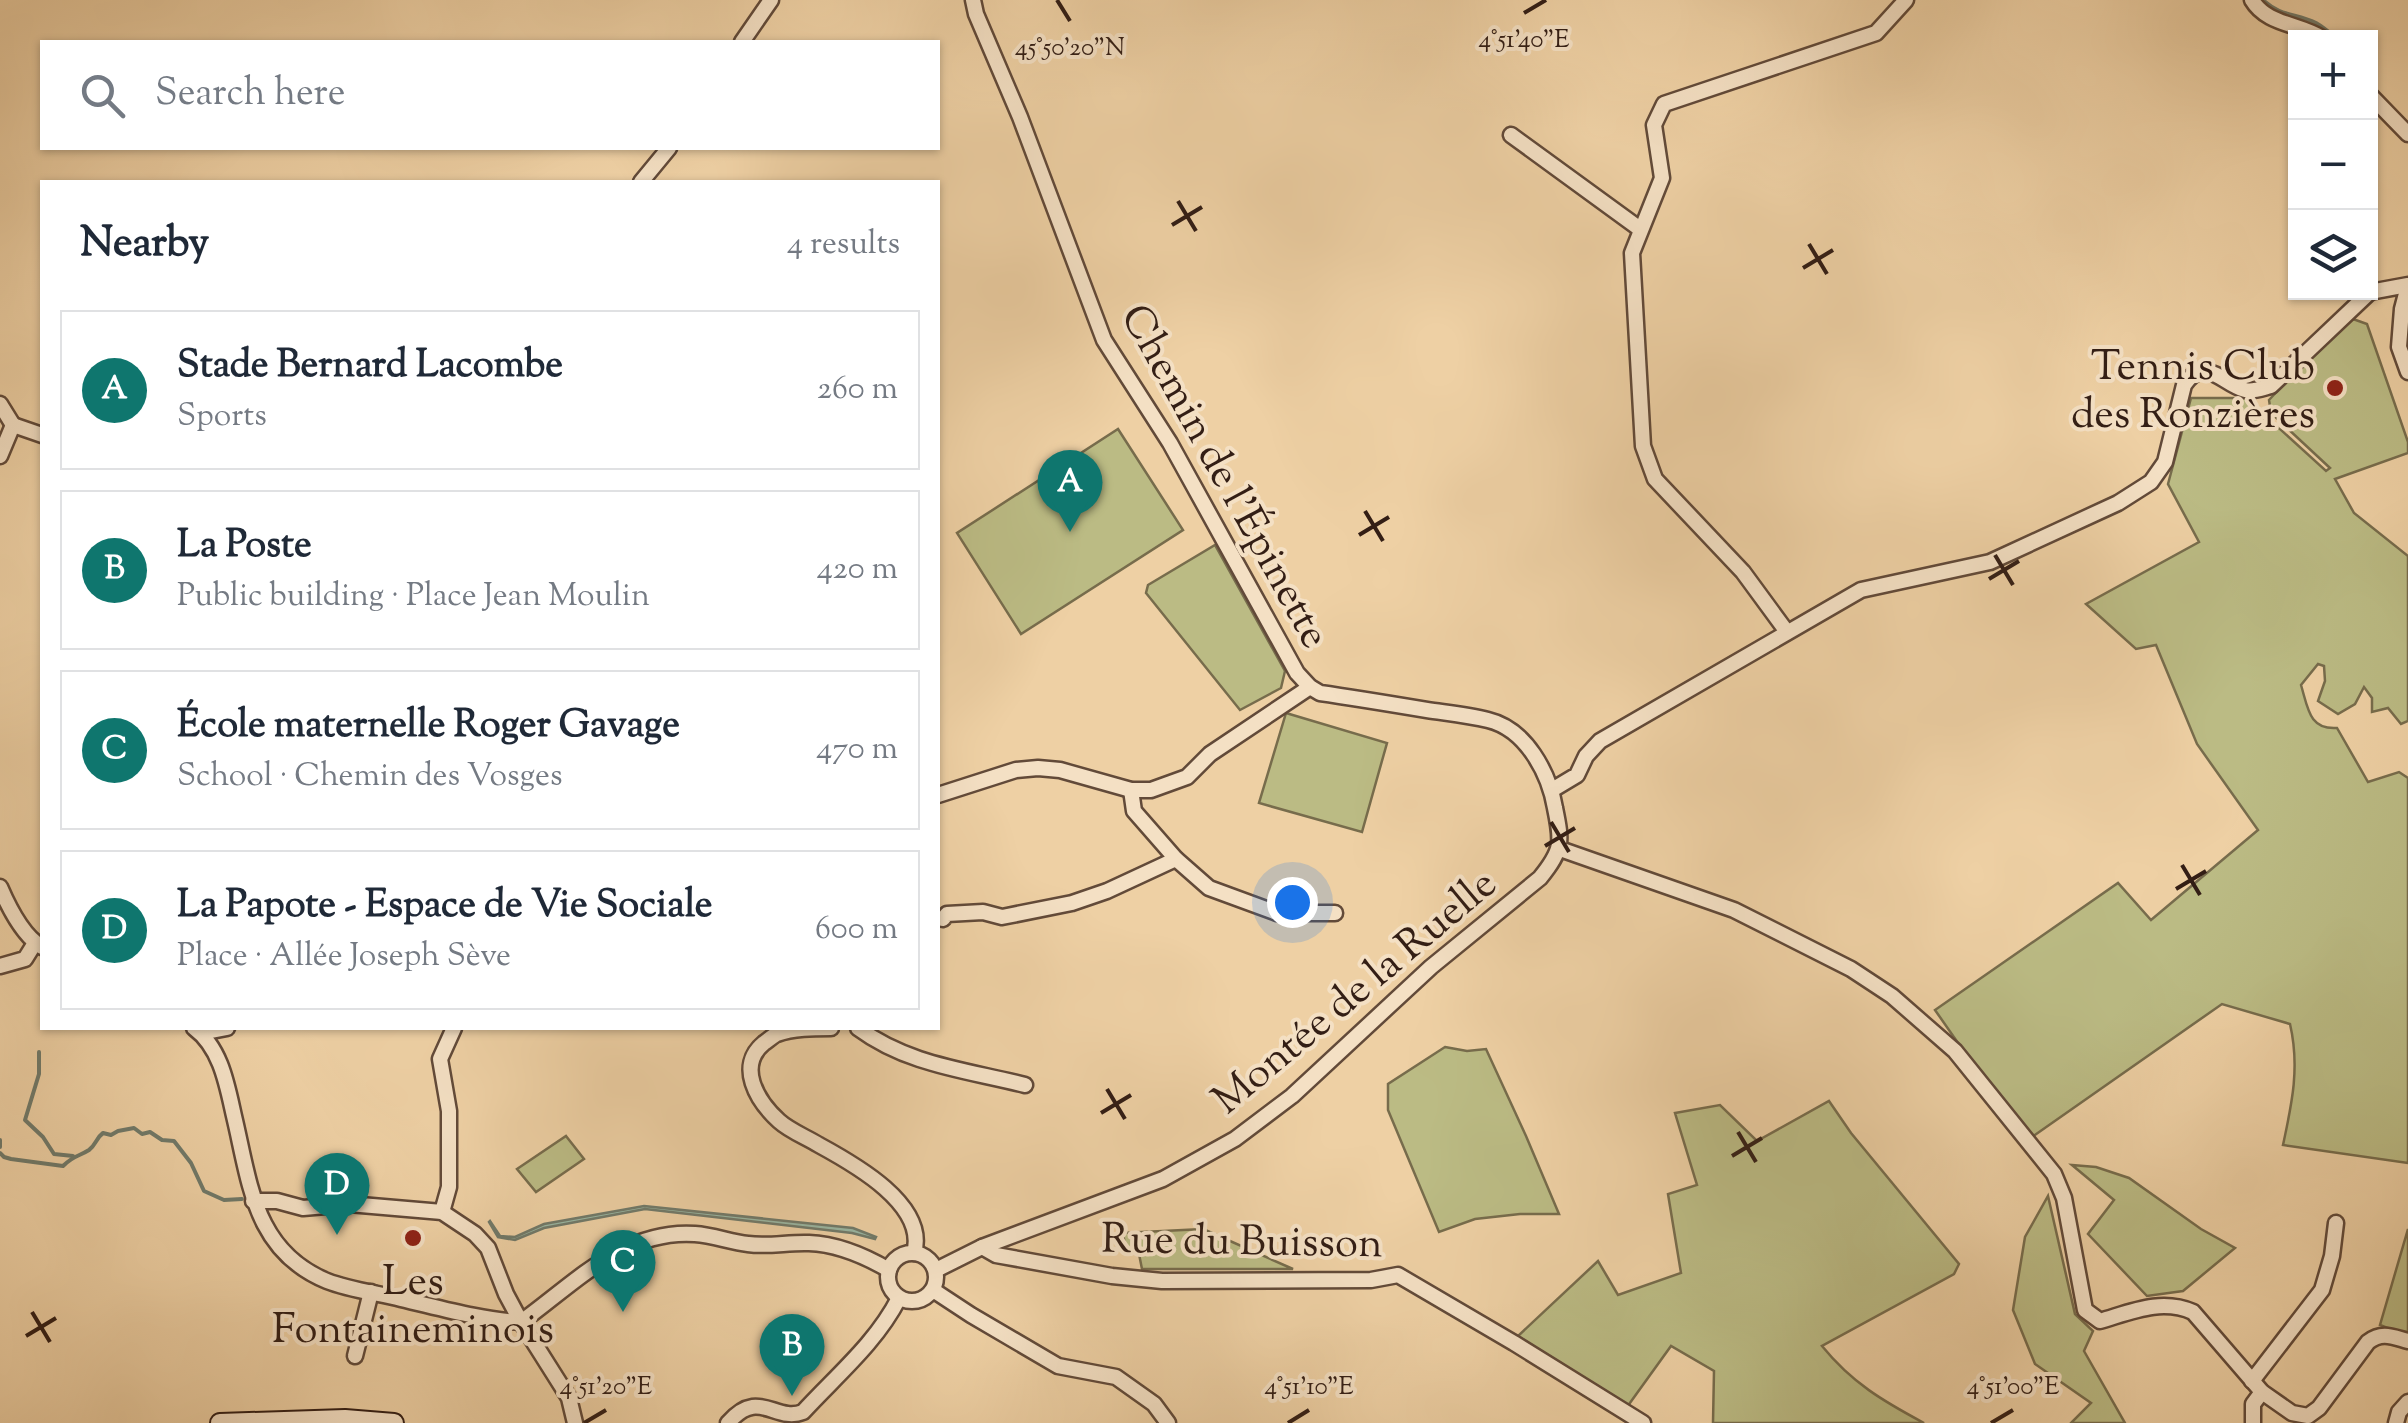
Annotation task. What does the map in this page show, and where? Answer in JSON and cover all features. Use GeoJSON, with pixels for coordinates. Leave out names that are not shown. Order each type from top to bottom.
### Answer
{"type":"FeatureCollection","features":[{"type":"Feature","properties":{"kind":"street"},"geometry":{"type":"LineString","coordinates":[[743,40],[772,0]]}},
{"type":"Feature","properties":{"kind":"street","name":"Chemin de l'Épinette"},"geometry":{"type":"LineString","coordinates":[[973,0],[1104,340],[1170,443],[1297,673],[1310,688],[1320,692],[1492,721],[1520,738],[1536,758],[1552,790],[1560,849]]}},
{"type":"Feature","properties":{"kind":"street"},"geometry":{"type":"LineString","coordinates":[[1787,632],[1743,572],[1655,479],[1643,446],[1632,253],[1662,178],[1654,125],[1664,104],[1876,32],[1906,0]]}},
{"type":"Feature","properties":{"kind":"street"},"geometry":{"type":"LineString","coordinates":[[2252,0],[2259,12],[2270,19],[2308,30]]}},
{"type":"Feature","properties":{"kind":"street"},"geometry":{"type":"LineString","coordinates":[[2378,103],[2408,134]]}},
{"type":"Feature","properties":{"kind":"street"},"geometry":{"type":"LineString","coordinates":[[1511,134],[1640,230]]}},
{"type":"Feature","properties":{"kind":"street"},"geometry":{"type":"LineString","coordinates":[[643,180],[667,150]]}},
{"type":"Feature","properties":{"kind":"street"},"geometry":{"type":"LineString","coordinates":[[2378,291],[2408,286],[2399,346],[2408,372]]}},
{"type":"Feature","properties":{"kind":"street"},"geometry":{"type":"LineString","coordinates":[[1552,790],[1578,776],[1586,756],[1600,741],[1861,590],[1990,562],[2118,503],[2151,482],[2166,462],[2184,385],[2190,377],[2212,371],[2244,390],[2271,386],[2362,300]]}},
{"type":"Feature","properties":{"kind":"street"},"geometry":{"type":"LineString","coordinates":[[0,404],[13,425],[40,434]]}},
{"type":"Feature","properties":{"kind":"street"},"geometry":{"type":"LineString","coordinates":[[0,456],[13,425]]}},
{"type":"Feature","properties":{"kind":"street"},"geometry":{"type":"LineString","coordinates":[[940,793],[1016,770],[1038,768],[1060,770],[1131,790],[1151,790],[1187,777],[1210,754],[1310,688]]}},
{"type":"Feature","properties":{"kind":"street"},"geometry":{"type":"LineString","coordinates":[[1131,790],[1134,811],[1176,859],[1209,888],[1277,913],[1335,913]]}},
{"type":"Feature","properties":{"kind":"street"},"geometry":{"type":"LineString","coordinates":[[1560,849],[1734,910],[1851,969],[1892,996],[1955,1051],[2054,1174],[2064,1198],[2084,1310],[2100,1321],[2146,1307],[2167,1305],[2192,1312],[2257,1386],[2292,1413],[2308,1416],[2319,1408],[2376,1335],[2408,1342]]}},
{"type":"Feature","properties":{"kind":"street","name":"Montée de la Ruelle"},"geometry":{"type":"LineString","coordinates":[[936,1270],[982,1247],[1163,1179],[1235,1139],[1292,1096],[1430,967],[1540,878],[1560,849]]}},
{"type":"Feature","properties":{"kind":"street"},"geometry":{"type":"LineString","coordinates":[[944,918],[947,914],[983,912],[1002,917],[1072,903],[1176,859]]}},
{"type":"Feature","properties":{"kind":"street"},"geometry":{"type":"LineString","coordinates":[[0,887],[7,904],[39,945],[26,959],[0,966]]}},
{"type":"Feature","properties":{"kind":"street"},"geometry":{"type":"LineString","coordinates":[[198,1030],[223,1068],[253,1200],[272,1237],[299,1265],[327,1281],[521,1322],[617,1251],[661,1236],[694,1234],[748,1244],[812,1243],[848,1250],[889,1270]]}},
{"type":"Feature","properties":{"kind":"street"},"geometry":{"type":"LineString","coordinates":[[442,1212],[449,1187],[449,1111],[440,1058],[453,1030]]}},
{"type":"Feature","properties":{"kind":"street"},"geometry":{"type":"LineString","coordinates":[[798,1030],[775,1034],[755,1050],[748,1070],[760,1100],[782,1124],[844,1159],[893,1197],[912,1218],[917,1242],[914,1252]]}},
{"type":"Feature","properties":{"kind":"street"},"geometry":{"type":"LineString","coordinates":[[861,1030],[903,1054],[1025,1086]]}},
{"type":"Feature","properties":{"kind":"street"},"geometry":{"type":"LineString","coordinates":[[253,1200],[303,1208],[349,1204],[442,1212],[474,1234],[488,1248],[521,1322],[569,1398],[575,1423]]}},
{"type":"Feature","properties":{"kind":"street"},"geometry":{"type":"LineString","coordinates":[[2252,1423],[2257,1386],[2322,1290],[2336,1223]]}},
{"type":"Feature","properties":{"kind":"street","name":"Rue du Buisson"},"geometry":{"type":"LineString","coordinates":[[982,1247],[996,1255],[1112,1276],[1162,1280],[1371,1280],[1398,1275],[1641,1422]]}},
{"type":"Feature","properties":{"kind":"street"},"geometry":{"type":"LineString","coordinates":[[914,1252],[926,1256],[937,1276],[933,1290],[922,1300],[906,1301],[889,1286],[889,1270],[898,1257],[914,1252]]}},
{"type":"Feature","properties":{"kind":"street"},"geometry":{"type":"LineString","coordinates":[[933,1290],[1058,1366],[1116,1377],[1154,1404],[1168,1423]]}},
{"type":"Feature","properties":{"kind":"street"},"geometry":{"type":"LineString","coordinates":[[355,1356],[371,1292]]}},
{"type":"Feature","properties":{"kind":"street"},"geometry":{"type":"LineString","coordinates":[[728,1423],[739,1412],[760,1406],[788,1415],[802,1412],[870,1344],[899,1298]]}},
{"type":"Feature","properties":{"kind":"street"},"geometry":{"type":"LineString","coordinates":[[2396,1423],[2408,1402]]}},
{"type":"Feature","properties":{"kind":"street"},"geometry":{"type":"LineString","coordinates":[[220,1423],[345,1419],[394,1423]]}},
{"type":"Feature","properties":{"kind":"green space"},"geometry":{"type":"Polygon","coordinates":[[[2353,319],[2367,324],[2408,442],[2408,453],[2335,479],[2354,513],[2408,556],[2408,721],[2401,724],[2388,708],[2372,712],[2372,698],[2364,687],[2355,704],[2338,714],[2318,701],[2325,681],[2324,666],[2318,664],[2301,685],[2311,716],[2321,725],[2337,728],[2368,782],[2399,772],[2408,778],[2408,1163],[2283,1145],[2295,1070],[2290,1024],[2222,1004],[2032,1137],[1935,1010],[2118,883],[2151,920],[2258,830],[2197,744],[2156,645],[2136,649],[2086,604],[2199,542],[2168,484],[2191,398],[2246,398],[2326,471],[2330,468],[2271,413],[2269,400],[2320,345],[2353,319]]]}},
{"type":"Feature","properties":{"kind":"green space"},"geometry":{"type":"Polygon","coordinates":[[[1118,429],[1183,530],[1021,634],[957,533],[1118,429]]]}},
{"type":"Feature","properties":{"kind":"green space"},"geometry":{"type":"Polygon","coordinates":[[[1215,545],[1285,671],[1281,688],[1240,710],[1146,593],[1148,585],[1215,545]]]}},
{"type":"Feature","properties":{"kind":"green space"},"geometry":{"type":"Polygon","coordinates":[[[1286,713],[1387,743],[1362,832],[1259,803],[1286,713]]]}},
{"type":"Feature","properties":{"kind":"green space"},"geometry":{"type":"Polygon","coordinates":[[[1445,1047],[1486,1049],[1559,1214],[1475,1219],[1439,1232],[1388,1110],[1388,1084],[1445,1047]]]}},
{"type":"Feature","properties":{"kind":"green space"},"geometry":{"type":"Polygon","coordinates":[[[1829,1101],[1959,1264],[1954,1274],[1822,1346],[1869,1390],[1924,1423],[1713,1423],[1714,1371],[1671,1346],[1627,1407],[1518,1336],[1598,1261],[1618,1295],[1681,1273],[1668,1194],[1697,1185],[1675,1113],[1720,1105],[1757,1141],[1829,1101]]]}},
{"type":"Feature","properties":{"kind":"green space"},"geometry":{"type":"Polygon","coordinates":[[[566,1136],[584,1159],[536,1192],[517,1169],[566,1136]]]}},
{"type":"Feature","properties":{"kind":"green space"},"geometry":{"type":"Polygon","coordinates":[[[2072,1165],[2096,1167],[2129,1178],[2235,1248],[2183,1291],[2147,1296],[2088,1234],[2114,1200],[2072,1165]]]}},
{"type":"Feature","properties":{"kind":"green space"},"geometry":{"type":"Polygon","coordinates":[[[2048,1196],[2075,1314],[2093,1331],[2084,1351],[2125,1423],[2071,1423],[2091,1403],[2035,1364],[2013,1310],[2025,1237],[2048,1196]]]}},
{"type":"Feature","properties":{"kind":"green space"},"geometry":{"type":"Polygon","coordinates":[[[1203,1229],[1293,1269],[1142,1269],[1139,1254],[1126,1252],[1123,1233],[1203,1229]]]}},
{"type":"Feature","properties":{"kind":"green space"},"geometry":{"type":"Polygon","coordinates":[[[2408,1229],[2408,1336],[2380,1325],[2408,1229]]]}},
{"type":"Feature","properties":{"kind":"shaded area"},"geometry":{"type":"Polygon","coordinates":[[[644,1206],[853,1228],[876,1237],[645,1209],[544,1228],[515,1240],[498,1237],[489,1222],[500,1236],[515,1237],[544,1224],[644,1206]]]}},
{"type":"Feature","properties":{"kind":"waterway"},"geometry":{"type":"LineString","coordinates":[[2263,0],[2325,30]]}},
{"type":"Feature","properties":{"kind":"waterway"},"geometry":{"type":"LineString","coordinates":[[39,1052],[39,1074],[25,1120],[54,1154],[73,1156]]}},
{"type":"Feature","properties":{"kind":"waterway"},"geometry":{"type":"LineString","coordinates":[[0,1153],[11,1159],[63,1166],[89,1150],[103,1133],[111,1135],[134,1128],[142,1134],[150,1132],[162,1140],[174,1141],[191,1163],[204,1191],[224,1200],[242,1199]]}},
{"type":"Feature","properties":{"kind":"waterway"},"geometry":{"type":"LineString","coordinates":[[0,1140],[0,1147]]}},
{"type":"Feature","properties":{"kind":"place","name":"Tennis Club des Ronzières"},"geometry":{"type":"Point","coordinates":[2335,388]}},
{"type":"Feature","properties":{"kind":"place","name":"Stade Bernard Lacombe"},"geometry":{"type":"Point","coordinates":[1070,532]}},
{"type":"Feature","properties":{"kind":"place","name":"La Papote - Espace de Vie Sociale"},"geometry":{"type":"Point","coordinates":[337,1235]}},
{"type":"Feature","properties":{"kind":"place","name":"Les Fontaineminois"},"geometry":{"type":"Point","coordinates":[413,1238]}},
{"type":"Feature","properties":{"kind":"place","name":"École maternelle Roger Gavage"},"geometry":{"type":"Point","coordinates":[623,1312]}},
{"type":"Feature","properties":{"kind":"place","name":"La Poste"},"geometry":{"type":"Point","coordinates":[792,1396]}}]}
